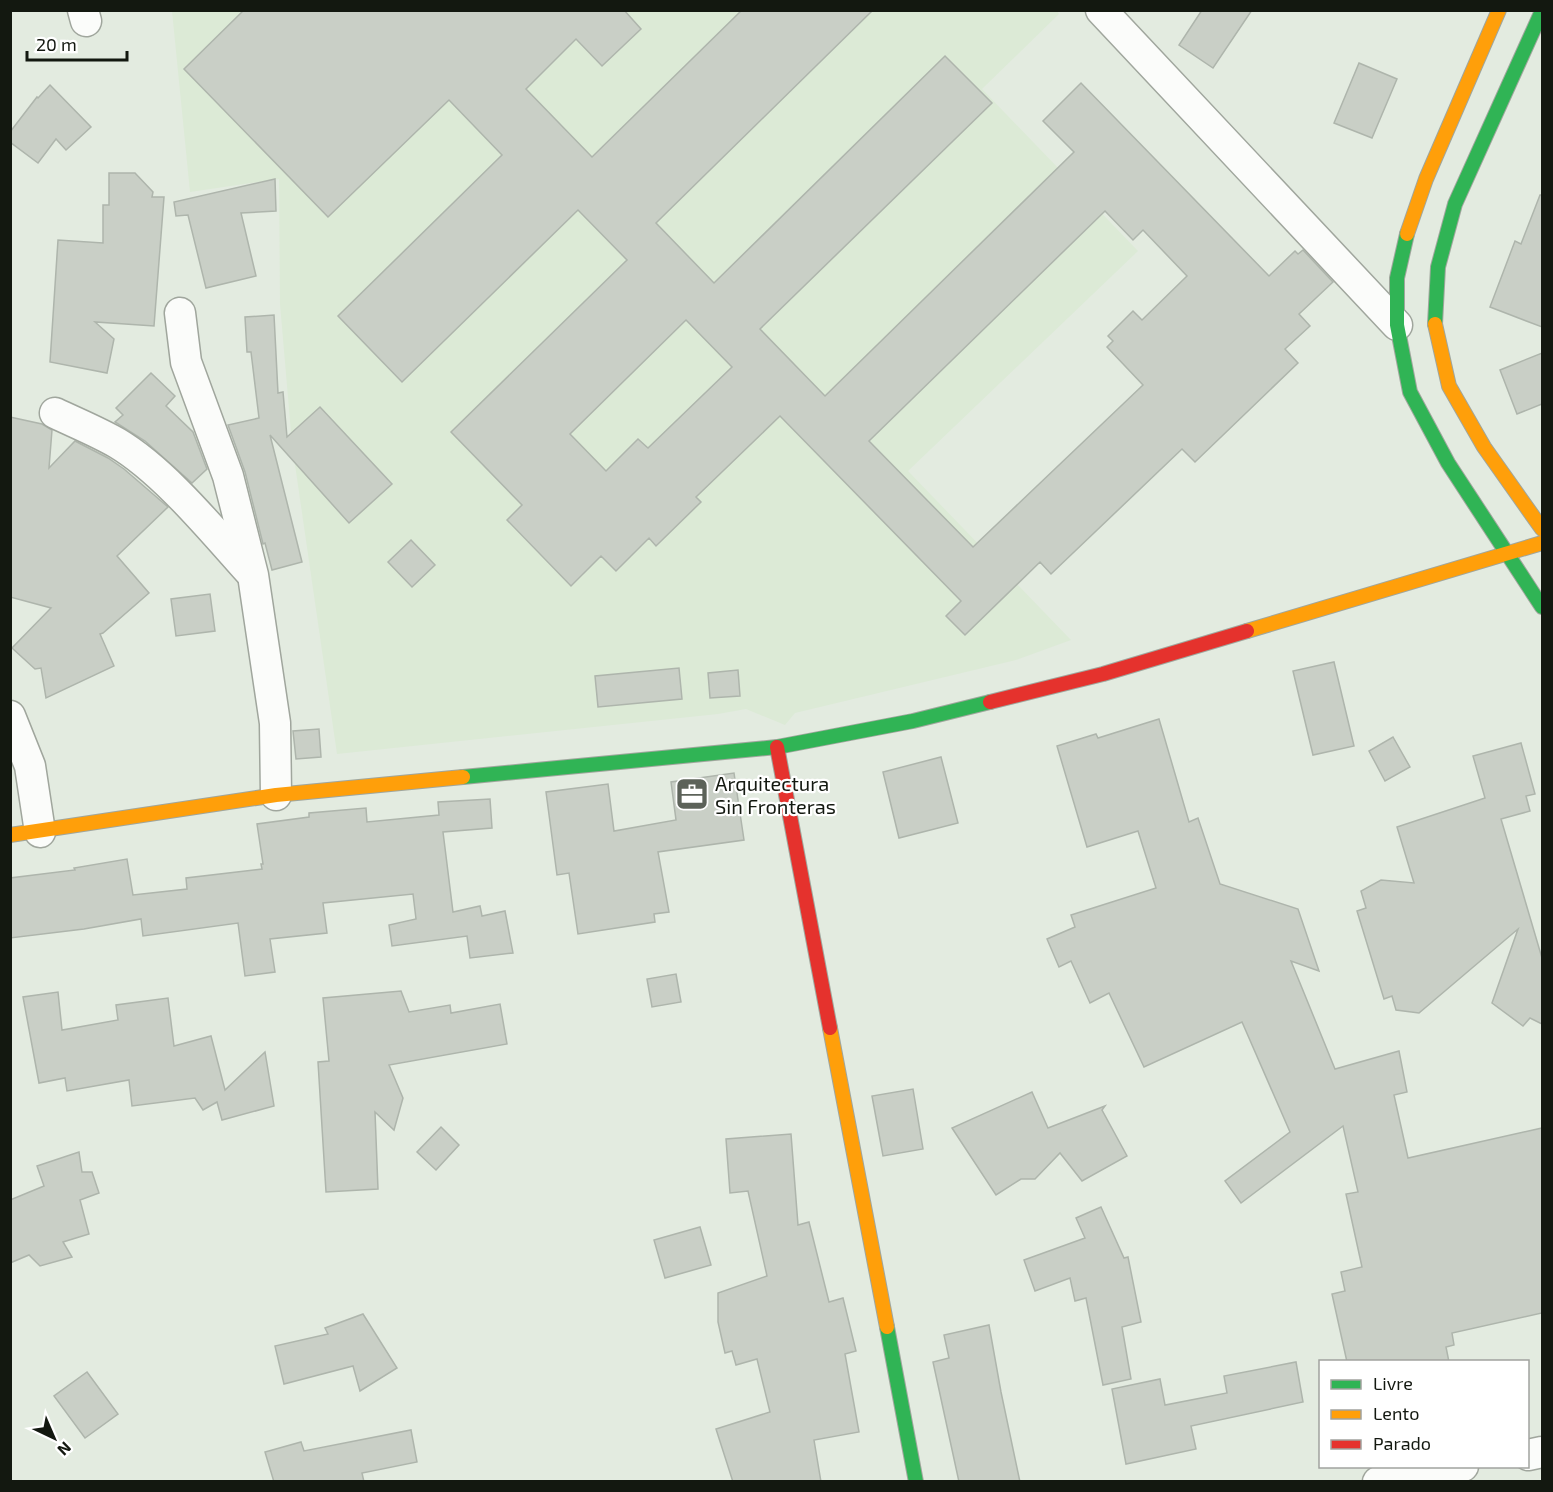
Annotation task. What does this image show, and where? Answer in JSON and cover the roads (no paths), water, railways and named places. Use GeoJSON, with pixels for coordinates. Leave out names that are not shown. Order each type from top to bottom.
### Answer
{"type":"FeatureCollection","features":[{"type":"Feature","properties":{"kind":"street"},"geometry":{"type":"LineString","coordinates":[[1101,10],[1397,325]]}},
{"type":"Feature","properties":{"kind":"street"},"geometry":{"type":"LineString","coordinates":[[1499,10],[1426,178],[1408,228],[1397,278],[1397,325],[1410,392],[1448,463],[1542,607]]}},
{"type":"Feature","properties":{"kind":"street"},"geometry":{"type":"LineString","coordinates":[[1542,11],[1455,204],[1438,267],[1435,327],[1449,386],[1484,447],[1542,529]]}},
{"type":"Feature","properties":{"kind":"street"},"geometry":{"type":"LineString","coordinates":[[180,313],[186,362],[228,476],[253,575],[275,723],[276,795]]}},
{"type":"Feature","properties":{"kind":"street"},"geometry":{"type":"LineString","coordinates":[[55,413],[118,443],[151,468],[203,519],[253,575]]}},
{"type":"Feature","properties":{"kind":"street"},"geometry":{"type":"LineString","coordinates":[[10,835],[276,795],[777,747],[913,722],[1103,674],[1542,543]]}},
{"type":"Feature","properties":{"kind":"street"},"geometry":{"type":"LineString","coordinates":[[10,716],[30,766],[40,832]]}},
{"type":"Feature","properties":{"kind":"street"},"geometry":{"type":"LineString","coordinates":[[777,747],[916,1482]]}},
{"type":"Feature","properties":{"kind":"street"},"geometry":{"type":"LineString","coordinates":[[1378,1482],[1457,1468]]}},
{"type":"Feature","properties":{"kind":"place","name":"Arquitectura Sin Fronteras"},"geometry":{"type":"Point","coordinates":[692,794]}}]}
